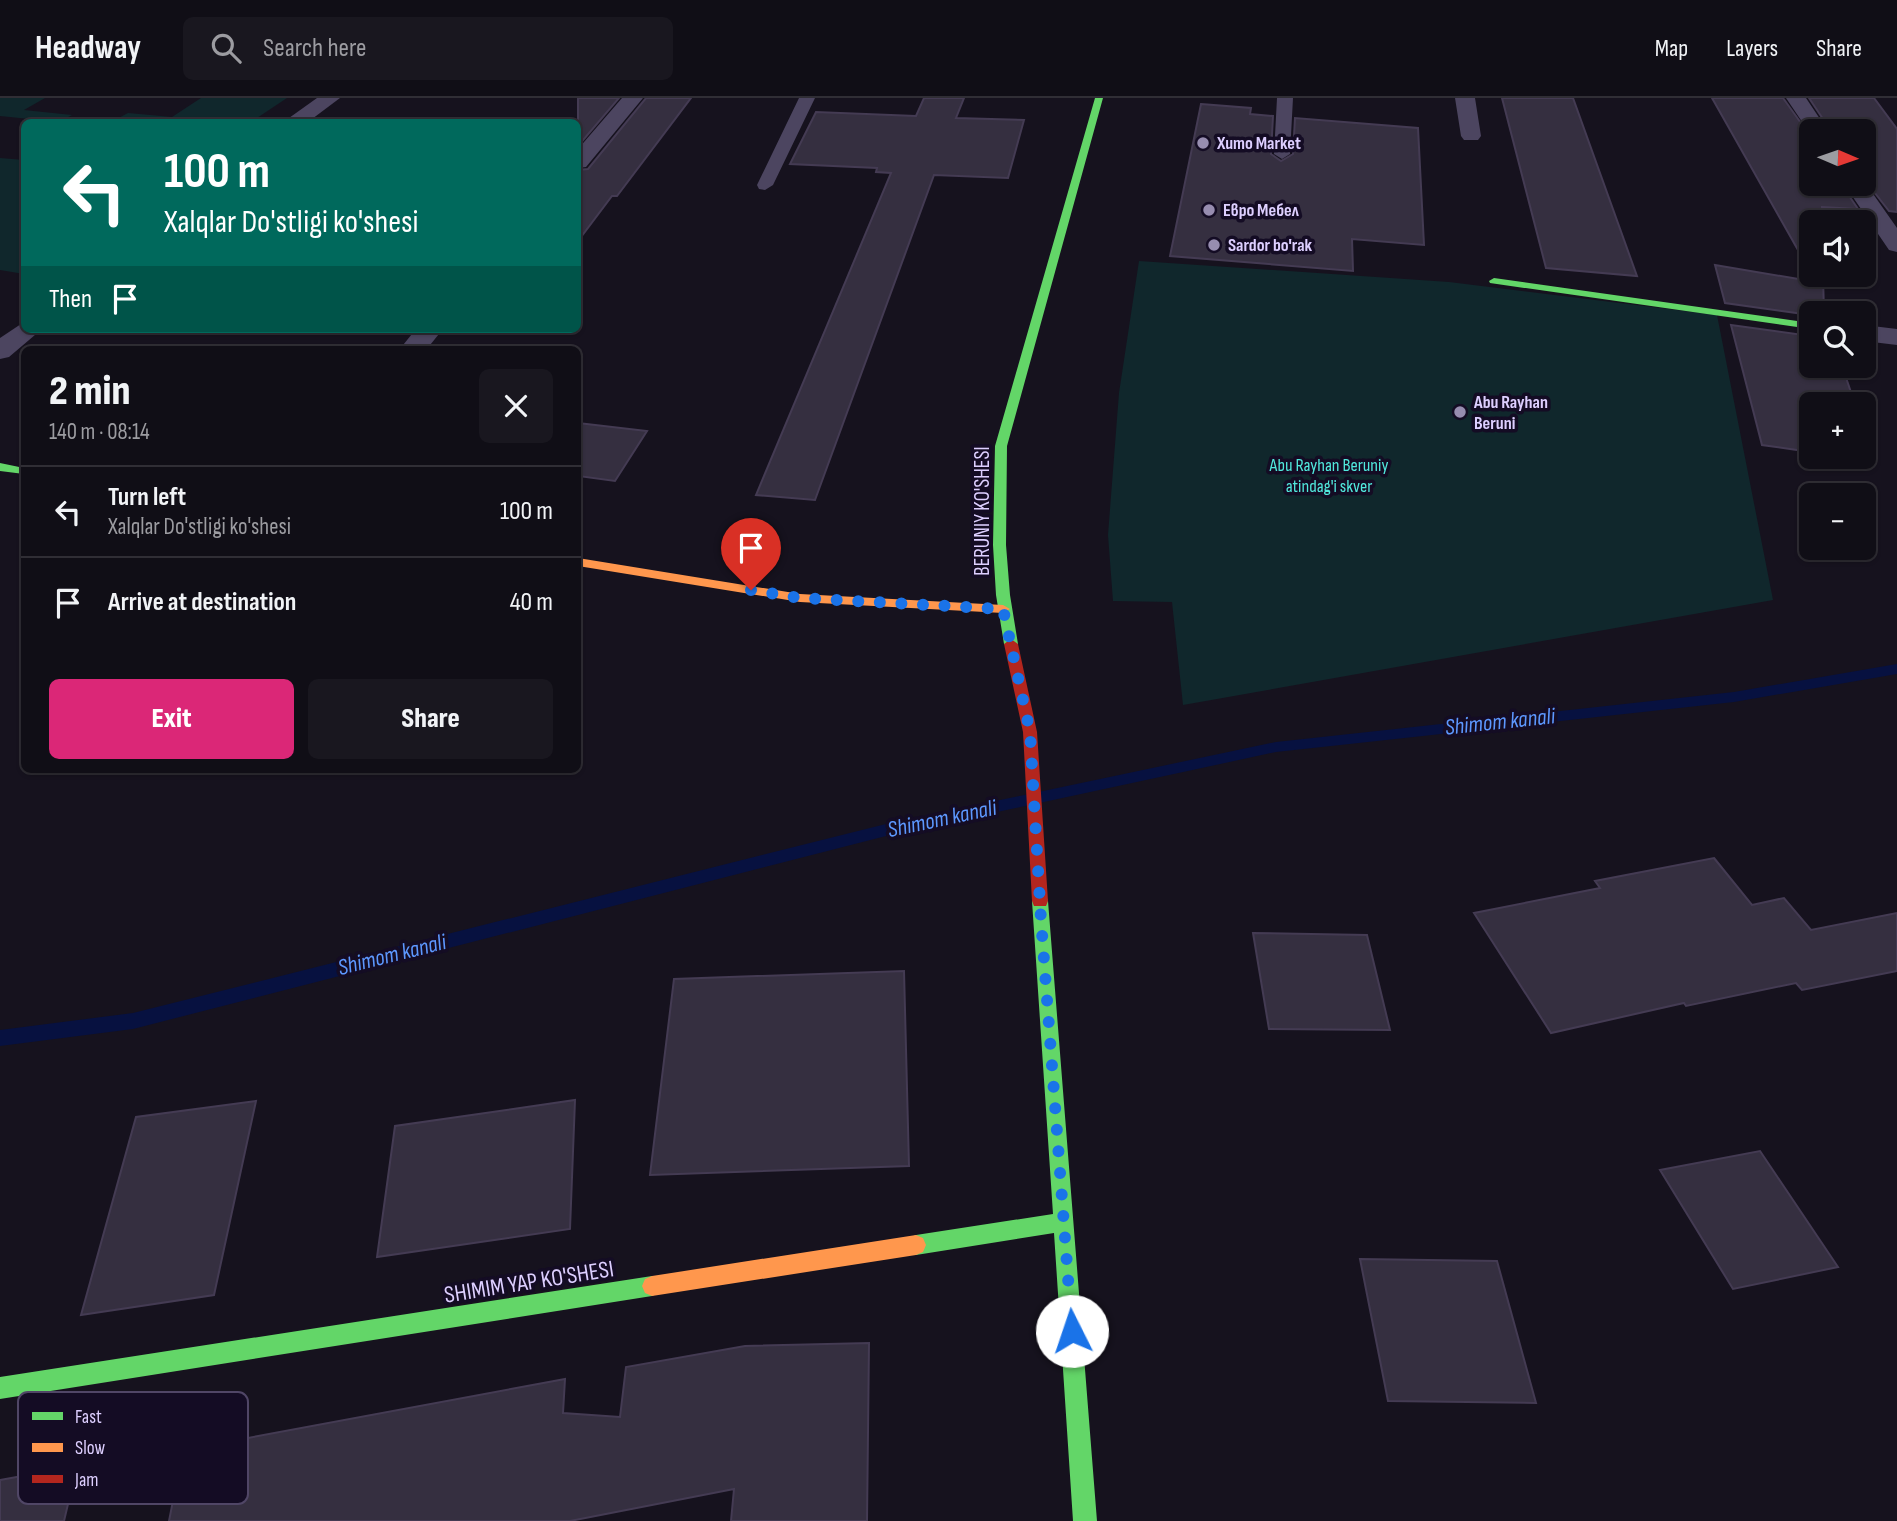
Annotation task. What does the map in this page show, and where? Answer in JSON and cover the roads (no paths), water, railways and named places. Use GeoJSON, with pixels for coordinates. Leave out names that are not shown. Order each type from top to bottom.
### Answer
{"type":"FeatureCollection","features":[{"type":"Feature","properties":{"kind":"main road","name":"BERUNIY KO'SHESI"},"geometry":{"type":"LineString","coordinates":[[1085,1521],[1041,920],[1030,732],[1003,609],[999,478],[1000,446],[1099,98]]}},
{"type":"Feature","properties":{"kind":"main road"},"geometry":{"type":"LineString","coordinates":[[1494,281],[1799,324]]}},
{"type":"Feature","properties":{"kind":"main road"},"geometry":{"type":"LineString","coordinates":[[0,467],[21,470]]}},
{"type":"Feature","properties":{"kind":"main road"},"geometry":{"type":"LineString","coordinates":[[581,562],[800,598],[1003,609]]}},
{"type":"Feature","properties":{"kind":"main road","name":"SHIMIM YAP KO'SHESI"},"geometry":{"type":"LineString","coordinates":[[0,1388],[1064,1222]]}},
{"type":"Feature","properties":{"kind":"street"},"geometry":{"type":"LineString","coordinates":[[300,119],[330,98]]}},
{"type":"Feature","properties":{"kind":"street"},"geometry":{"type":"LineString","coordinates":[[581,159],[633,98]]}},
{"type":"Feature","properties":{"kind":"street"},"geometry":{"type":"LineString","coordinates":[[1465,98],[1471,136]]}},
{"type":"Feature","properties":{"kind":"street"},"geometry":{"type":"LineString","coordinates":[[1796,98],[1810,119]]}},
{"type":"Feature","properties":{"kind":"street"},"geometry":{"type":"LineString","coordinates":[[1862,196],[1897,245]]}},
{"type":"Feature","properties":{"kind":"street"},"geometry":{"type":"LineString","coordinates":[[0,351],[24,333]]}},
{"type":"Feature","properties":{"kind":"street"},"geometry":{"type":"LineString","coordinates":[[1876,334],[1897,337]]}},
{"type":"Feature","properties":{"kind":"lane"},"geometry":{"type":"LineString","coordinates":[[765,185],[807,98]]}},
{"type":"Feature","properties":{"kind":"lane"},"geometry":{"type":"LineString","coordinates":[[1282,155],[1285,98]]}},
{"type":"Feature","properties":{"kind":"waterway","name":"Shimom kanali"},"geometry":{"type":"LineString","coordinates":[[0,1038],[133,1021],[886,830],[1276,747],[1734,697],[1897,669]]}},
{"type":"Feature","properties":{"kind":"place","name":"Xumo Market"},"geometry":{"type":"Point","coordinates":[1203,143]}},
{"type":"Feature","properties":{"kind":"place","name":"Евро Мебел"},"geometry":{"type":"Point","coordinates":[1209,210]}},
{"type":"Feature","properties":{"kind":"place","name":"Sardor bo'rak"},"geometry":{"type":"Point","coordinates":[1214,245]}},
{"type":"Feature","properties":{"kind":"place","name":"Abu Rayhan Beruni"},"geometry":{"type":"Point","coordinates":[1460,412]}},
{"type":"Feature","properties":{"kind":"park label","name":"Abu Rayhan Beruniy atindag'i skver"},"geometry":{"type":"Point","coordinates":[1329,475]}}]}
